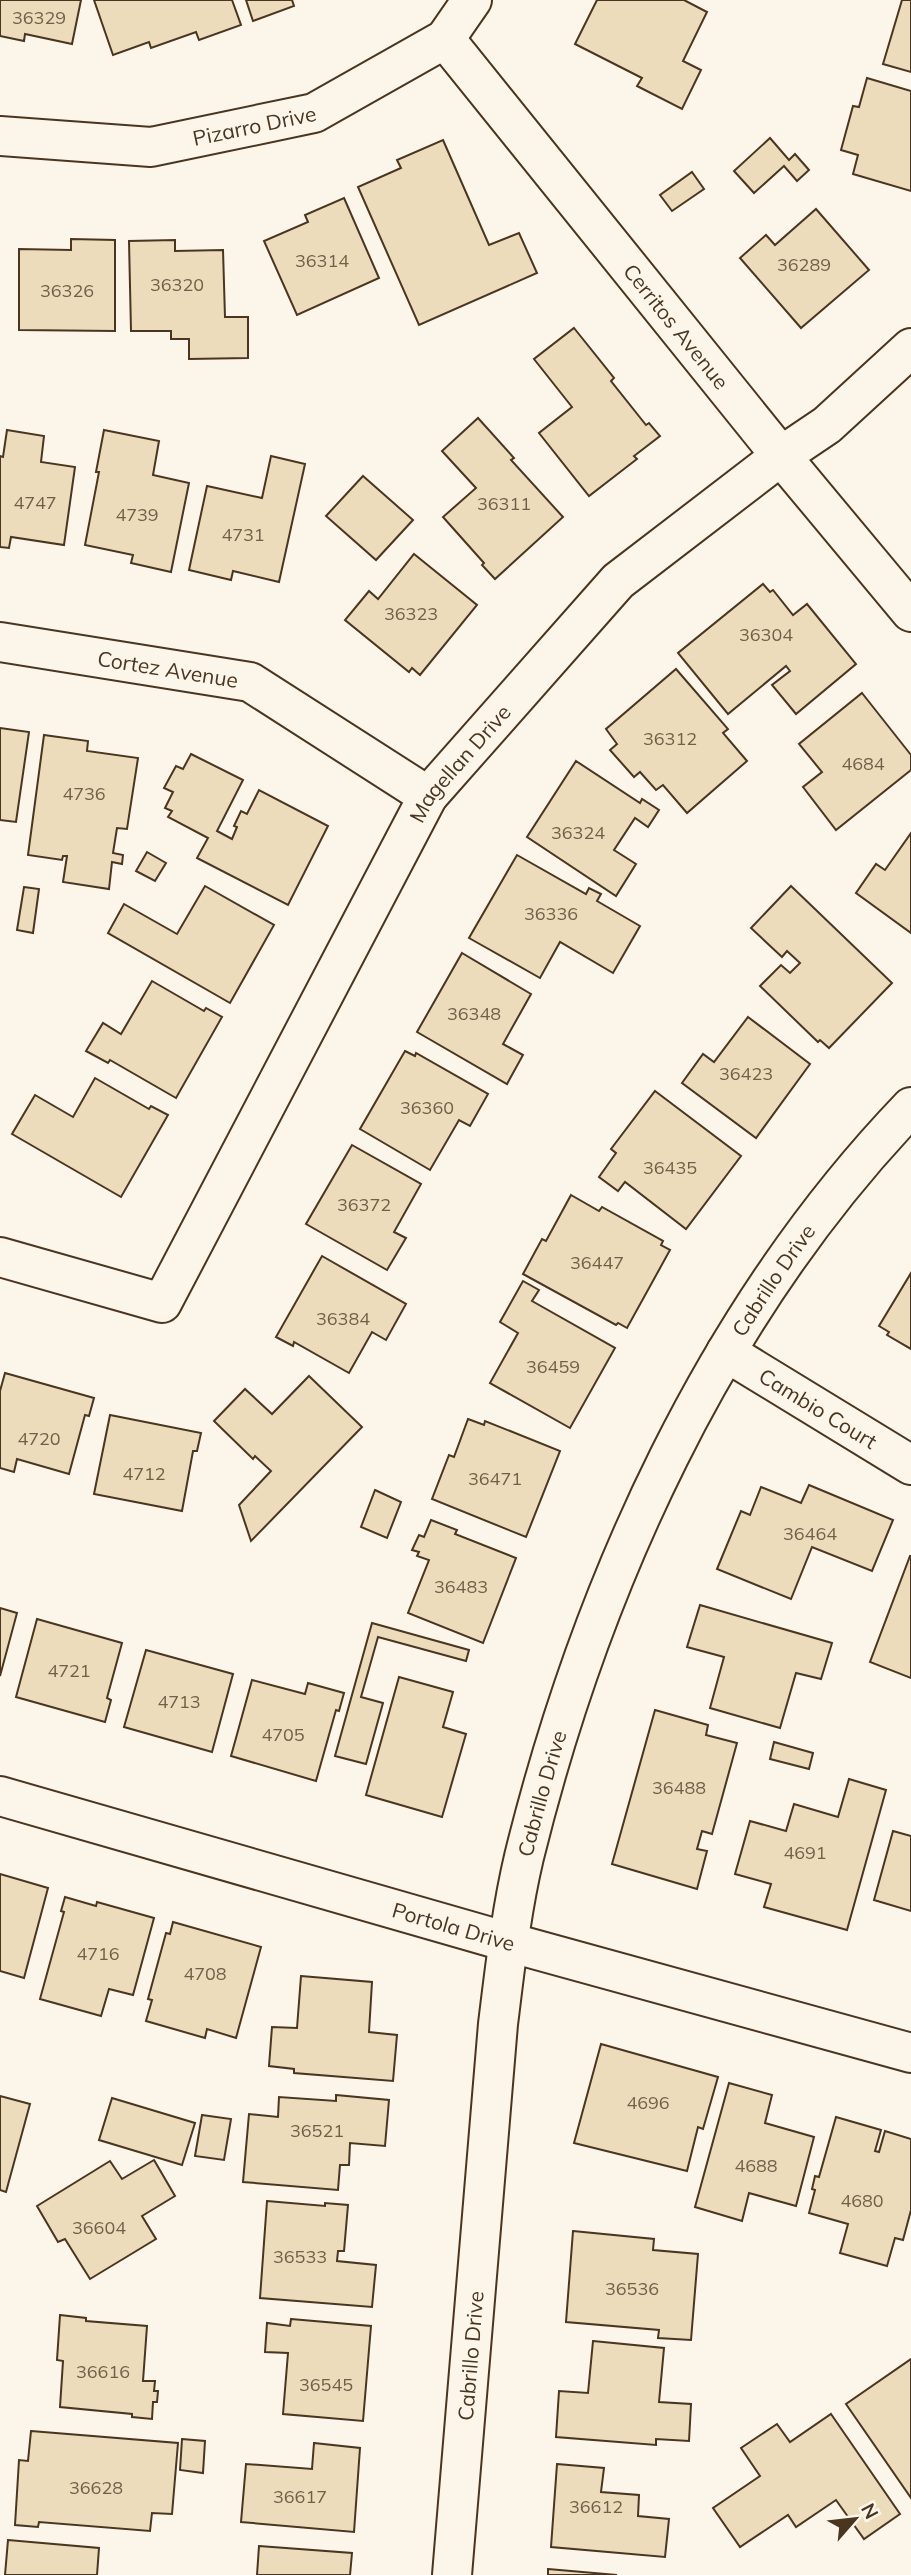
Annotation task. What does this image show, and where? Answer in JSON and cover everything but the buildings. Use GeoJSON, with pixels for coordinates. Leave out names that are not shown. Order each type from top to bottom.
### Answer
{"type":"FeatureCollection","features":[{"type":"Feature","properties":{"kind":"street","name":"Pizarro Drive"},"geometry":{"type":"LineString","coordinates":[[0,135],[150,147],[314,113],[445,39],[472,0]]}},
{"type":"Feature","properties":{"kind":"street","name":"Cerritos Avenue"},"geometry":{"type":"LineString","coordinates":[[445,39],[781,456],[911,612]]}},
{"type":"Feature","properties":{"kind":"street","name":"Magellan Drive"},"geometry":{"type":"LineString","coordinates":[[0,1257],[163,1303],[428,796],[618,581],[781,456],[827,425],[911,348]]}},
{"type":"Feature","properties":{"kind":"street","name":"Cortez Avenue"},"geometry":{"type":"LineString","coordinates":[[0,642],[250,682],[428,796]]}},
{"type":"Feature","properties":{"kind":"street","name":"Cabrillo Drive"},"geometry":{"type":"LineString","coordinates":[[452,2575],[497,2038],[508,1942],[524,1858],[556,1746],[604,1600],[658,1480],[726,1352],[799,1241],[880,1139],[911,1107]]}},
{"type":"Feature","properties":{"kind":"street","name":"Cambio Court"},"geometry":{"type":"LineString","coordinates":[[726,1352],[911,1465]]}},
{"type":"Feature","properties":{"kind":"street","name":"Portola Drive"},"geometry":{"type":"LineString","coordinates":[[0,1796],[508,1942],[911,2053]]}}]}
